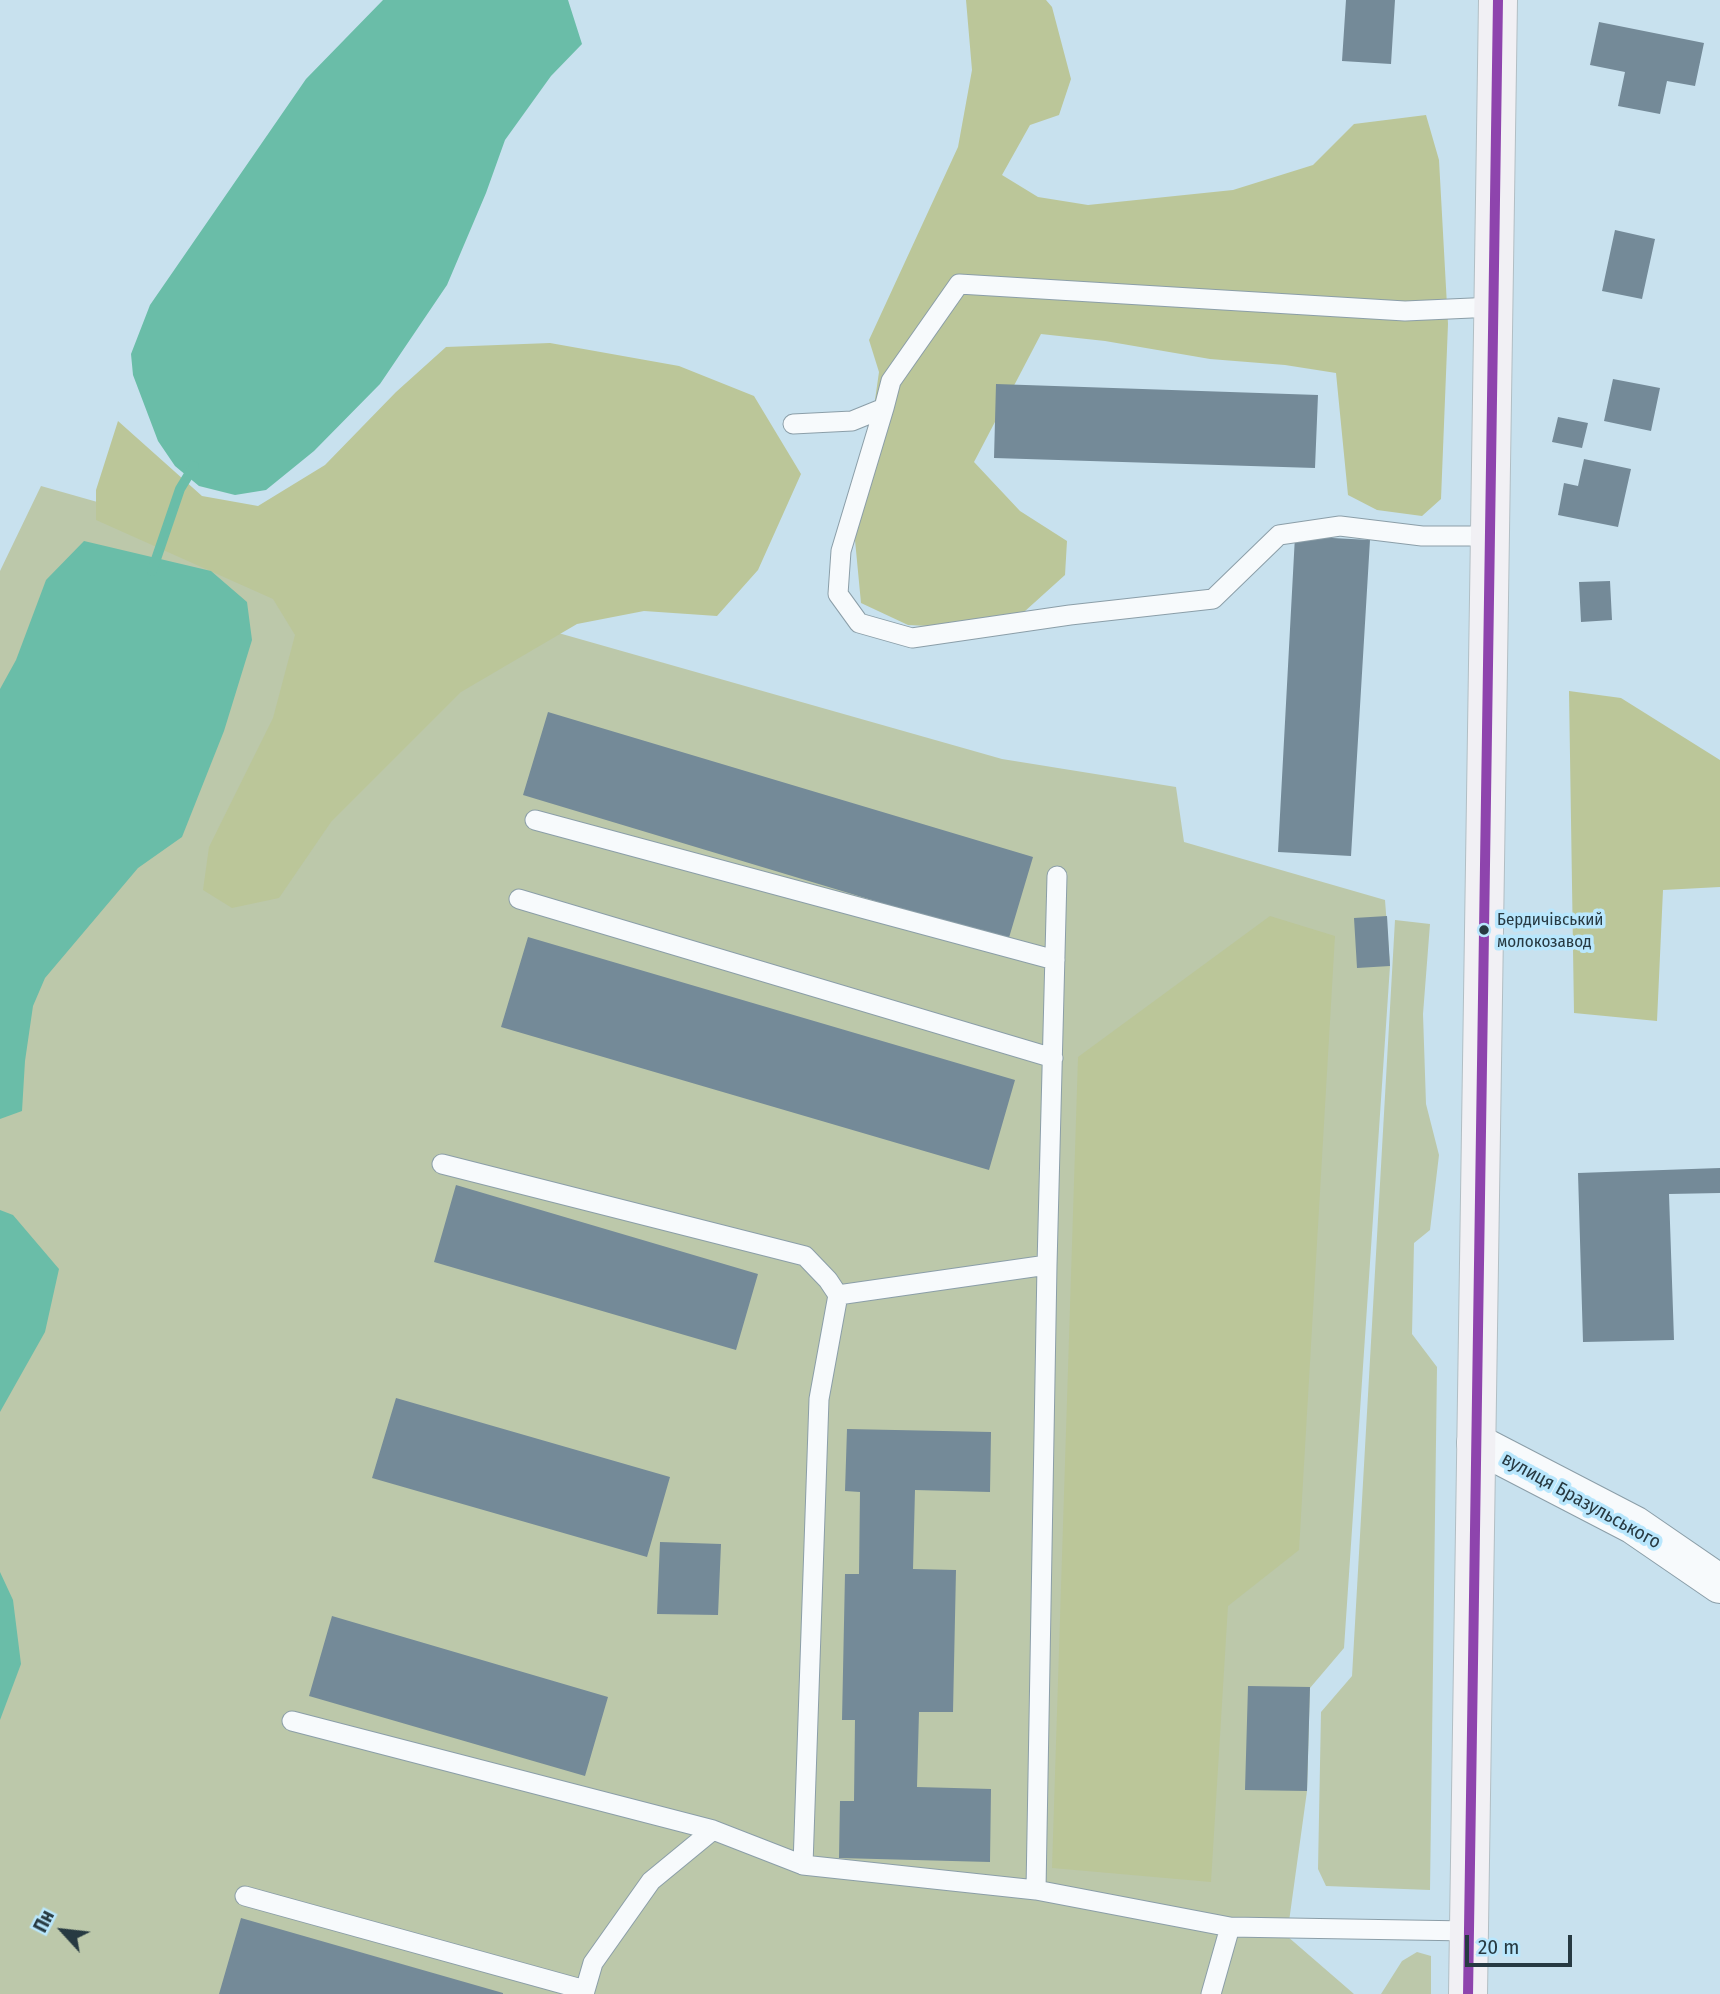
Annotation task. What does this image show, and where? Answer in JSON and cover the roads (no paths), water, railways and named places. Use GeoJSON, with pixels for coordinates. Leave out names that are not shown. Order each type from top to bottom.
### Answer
{"type":"FeatureCollection","features":[{"type":"Feature","properties":{"kind":"main road"},"geometry":{"type":"LineString","coordinates":[[1468,1994],[1499,0]]}},
{"type":"Feature","properties":{"kind":"street","name":"вулиця Бразульського"},"geometry":{"type":"LineString","coordinates":[[1476,1443],[1634,1525],[1720,1584]]}},
{"type":"Feature","properties":{"kind":"lane"},"geometry":{"type":"LineString","coordinates":[[1490,536],[1422,536],[1340,526],[1279,535],[1213,599],[1070,615],[912,638],[859,623],[838,594],[841,551],[891,381],[959,284],[1405,311],[1494,307]]}},
{"type":"Feature","properties":{"kind":"lane"},"geometry":{"type":"LineString","coordinates":[[793,424],[852,421],[884,408]]}},
{"type":"Feature","properties":{"kind":"lane"},"geometry":{"type":"LineString","coordinates":[[535,821],[1055,960]]}},
{"type":"Feature","properties":{"kind":"lane"},"geometry":{"type":"LineString","coordinates":[[1036,1890],[1057,876]]}},
{"type":"Feature","properties":{"kind":"lane"},"geometry":{"type":"LineString","coordinates":[[519,900],[1053,1058]]}},
{"type":"Feature","properties":{"kind":"lane"},"geometry":{"type":"LineString","coordinates":[[442,1164],[806,1256],[838,1295],[819,1399],[803,1865]]}},
{"type":"Feature","properties":{"kind":"lane"},"geometry":{"type":"LineString","coordinates":[[838,1295],[1047,1265]]}},
{"type":"Feature","properties":{"kind":"lane"},"geometry":{"type":"LineString","coordinates":[[292,1721],[713,1830],[803,1865],[1036,1890],[1230,1927],[1468,1931]]}},
{"type":"Feature","properties":{"kind":"lane"},"geometry":{"type":"LineString","coordinates":[[246,1896],[584,1992],[593,1963],[650,1881],[713,1830]]}},
{"type":"Feature","properties":{"kind":"lane"},"geometry":{"type":"LineString","coordinates":[[1211,1994],[1230,1927]]}},
{"type":"Feature","properties":{"kind":"waterway"},"geometry":{"type":"LineString","coordinates":[[152,571],[180,489],[194,466]]}},
{"type":"Feature","properties":{"kind":"place","name":"Бердичівський молокозавод"},"geometry":{"type":"Point","coordinates":[1484,930]}}]}
